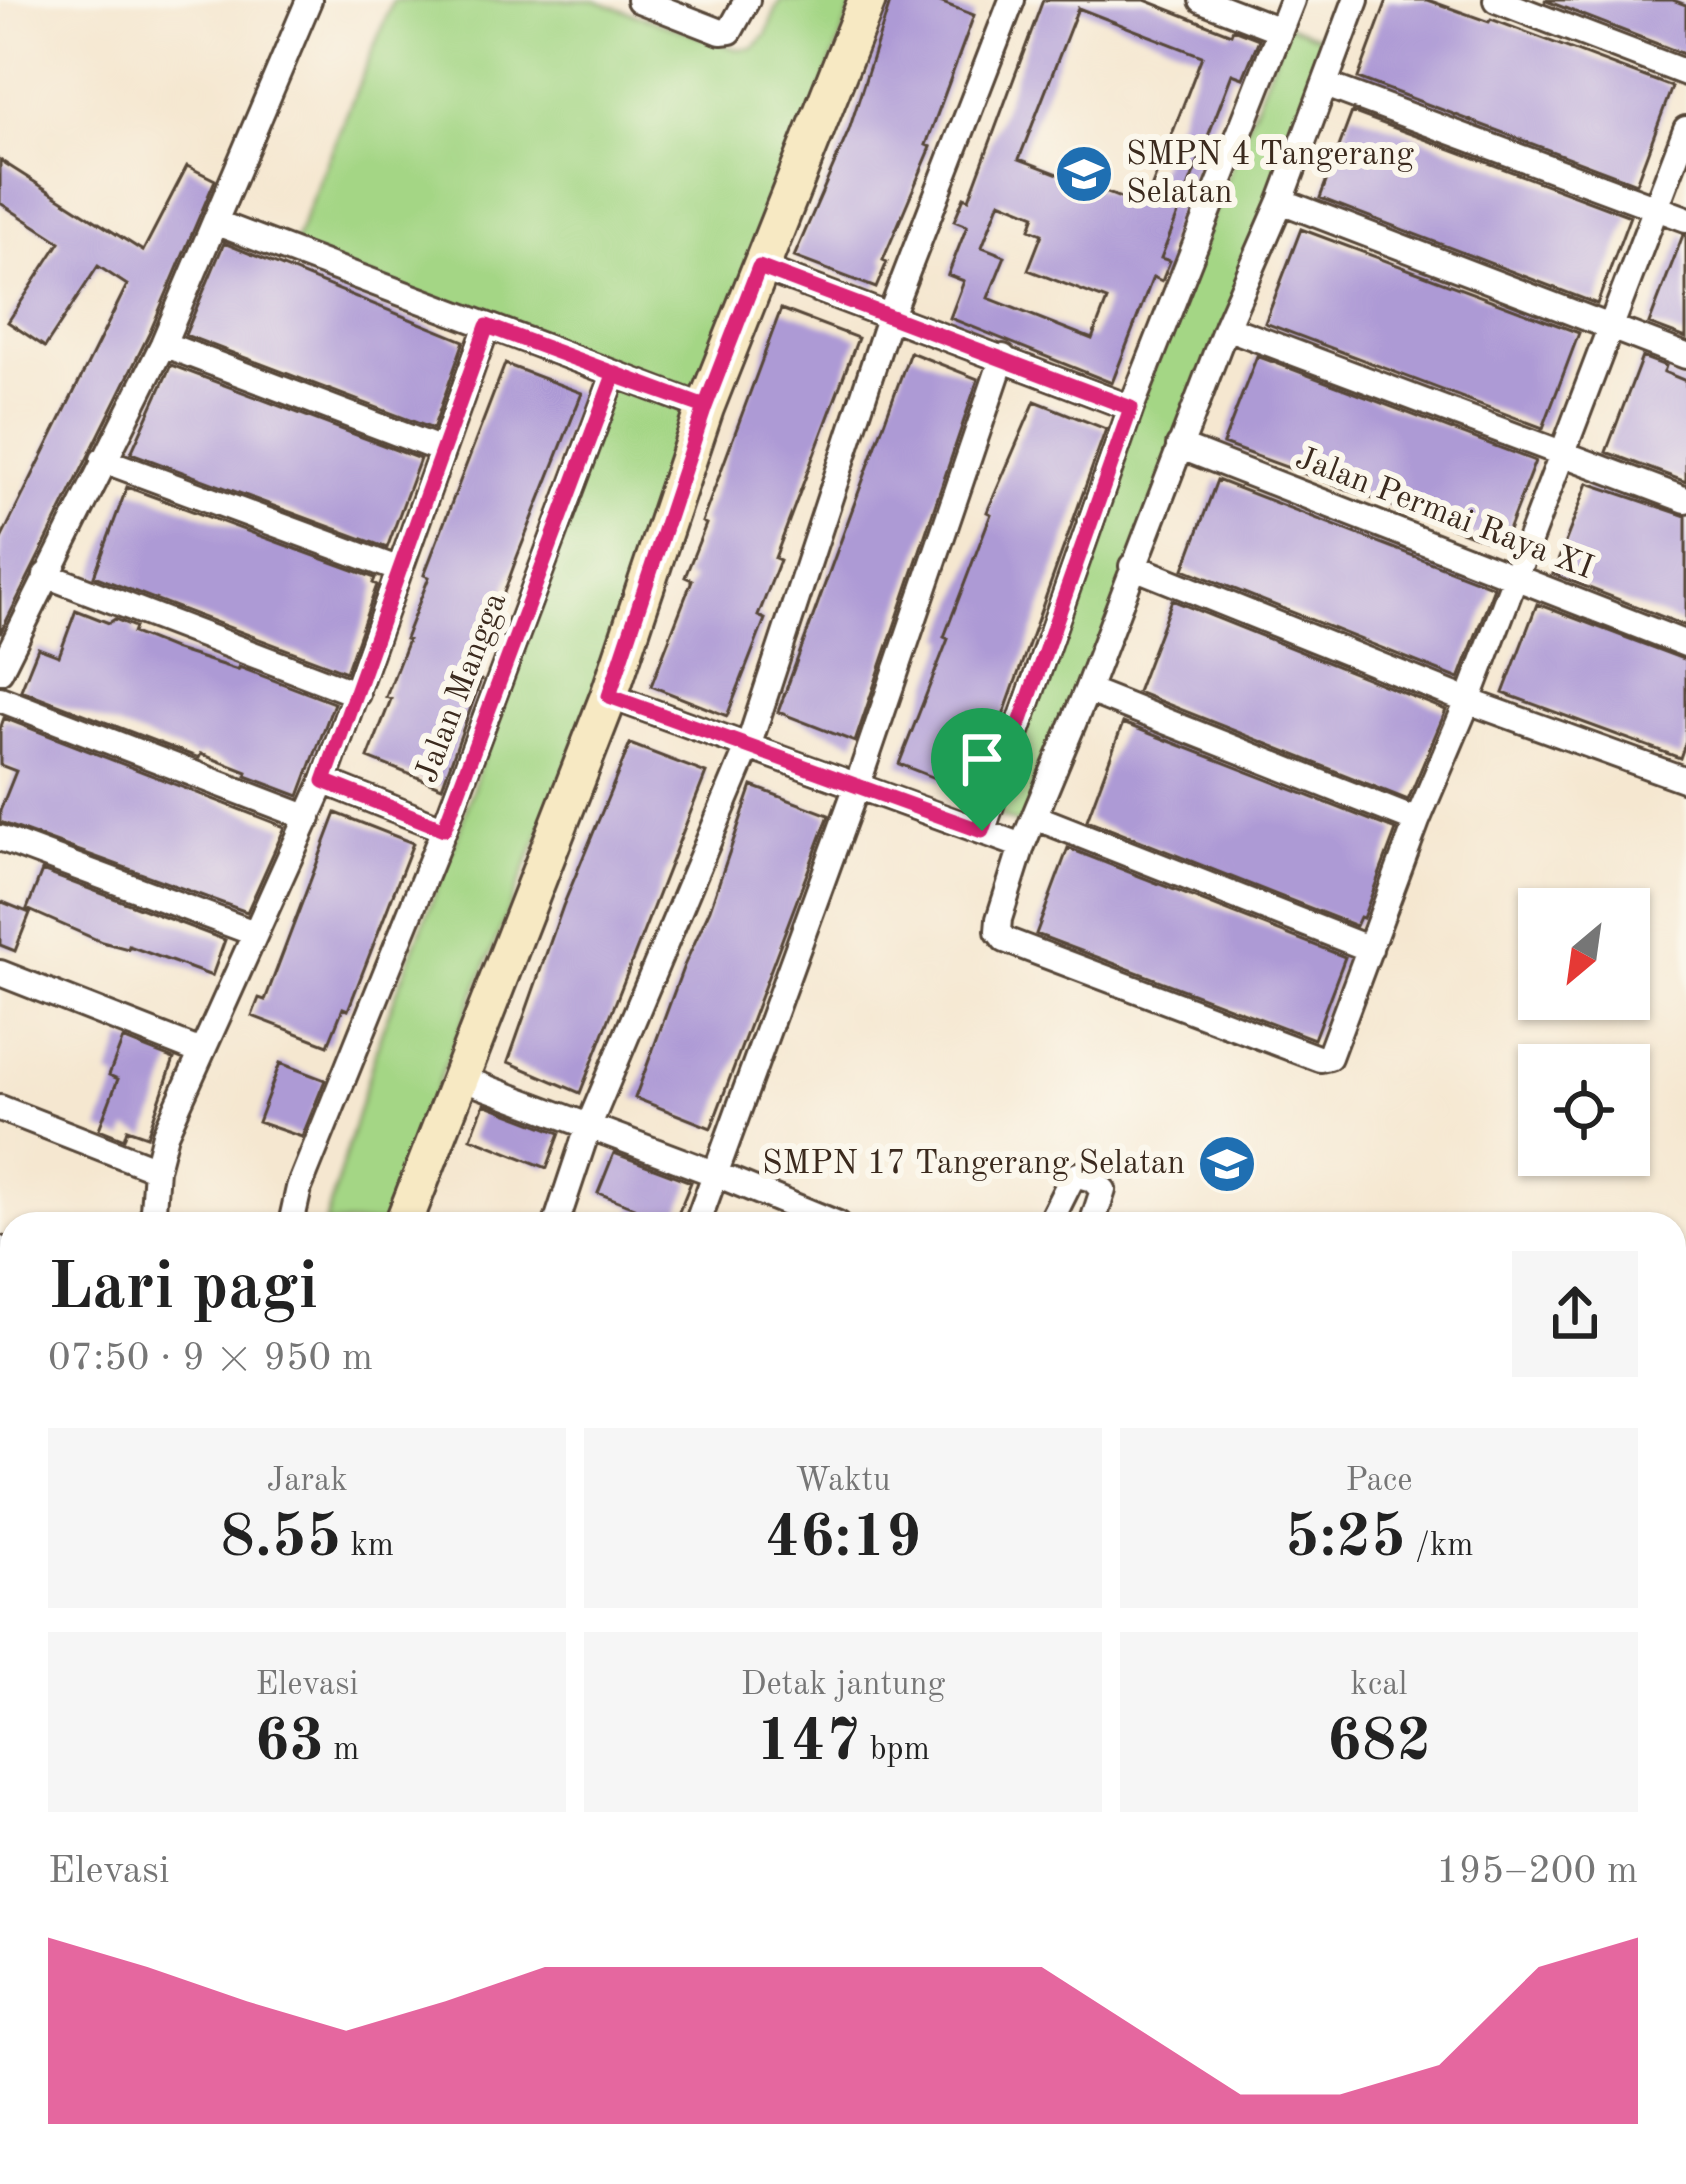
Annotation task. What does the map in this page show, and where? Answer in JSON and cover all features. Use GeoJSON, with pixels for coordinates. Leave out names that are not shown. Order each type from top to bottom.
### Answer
{"type":"FeatureCollection","features":[{"type":"Feature","properties":{"kind":"street"},"geometry":{"type":"LineString","coordinates":[[0,671],[164,344],[308,0]]}},
{"type":"Feature","properties":{"kind":"street"},"geometry":{"type":"LineString","coordinates":[[639,0],[721,32],[730,32],[747,0]]}},
{"type":"Feature","properties":{"kind":"street"},"geometry":{"type":"LineString","coordinates":[[407,1212],[609,696],[705,407],[867,0]]}},
{"type":"Feature","properties":{"kind":"street"},"geometry":{"type":"LineString","coordinates":[[560,1212],[590,1125],[748,748],[889,318],[1012,0]]}},
{"type":"Feature","properties":{"kind":"street"},"geometry":{"type":"LineString","coordinates":[[1202,0],[1280,30]]}},
{"type":"Feature","properties":{"kind":"street"},"geometry":{"type":"LineString","coordinates":[[982,831],[1131,408],[1292,0]]}},
{"type":"Feature","properties":{"kind":"street"},"geometry":{"type":"LineString","coordinates":[[1356,0],[1281,201],[1226,326],[1022,846],[998,931],[1005,940],[1320,1059],[1329,1057],[1686,129]]}},
{"type":"Feature","properties":{"kind":"street"},"geometry":{"type":"LineString","coordinates":[[1496,0],[1686,73]]}},
{"type":"Feature","properties":{"kind":"street"},"geometry":{"type":"LineString","coordinates":[[1325,85],[1686,219]]}},
{"type":"Feature","properties":{"kind":"street"},"geometry":{"type":"LineString","coordinates":[[1281,201],[1686,356]]}},
{"type":"Feature","properties":{"kind":"street"},"geometry":{"type":"LineString","coordinates":[[217,223],[705,407]]}},
{"type":"Feature","properties":{"kind":"street"},"geometry":{"type":"LineString","coordinates":[[759,267],[1131,408]]}},
{"type":"Feature","properties":{"kind":"street"},"geometry":{"type":"LineString","coordinates":[[153,1212],[156,1169],[172,1116],[324,781],[487,326]]}},
{"type":"Feature","properties":{"kind":"street"},"geometry":{"type":"LineString","coordinates":[[1226,326],[1686,500]]}},
{"type":"Feature","properties":{"kind":"street"},"geometry":{"type":"LineString","coordinates":[[164,344],[442,450]]}},
{"type":"Feature","properties":{"kind":"street"},"geometry":{"type":"LineString","coordinates":[[702,1212],[858,783],[1003,357]]}},
{"type":"Feature","properties":{"kind":"street","name":"Jalan Mangga"},"geometry":{"type":"LineString","coordinates":[[294,1212],[614,375]]}},
{"type":"Feature","properties":{"kind":"street","name":"Jalan Permai Raya XI"},"geometry":{"type":"LineString","coordinates":[[1179,446],[1686,644]]}},
{"type":"Feature","properties":{"kind":"street"},"geometry":{"type":"LineString","coordinates":[[103,460],[400,570]]}},
{"type":"Feature","properties":{"kind":"street"},"geometry":{"type":"LineString","coordinates":[[1132,566],[1468,701],[1686,780]]}},
{"type":"Feature","properties":{"kind":"street"},"geometry":{"type":"LineString","coordinates":[[46,575],[357,694]]}},
{"type":"Feature","properties":{"kind":"street"},"geometry":{"type":"LineString","coordinates":[[1087,690],[1417,821]]}},
{"type":"Feature","properties":{"kind":"street"},"geometry":{"type":"LineString","coordinates":[[609,696],[1022,846]]}},
{"type":"Feature","properties":{"kind":"street"},"geometry":{"type":"LineString","coordinates":[[0,699],[309,818]]}},
{"type":"Feature","properties":{"kind":"street"},"geometry":{"type":"LineString","coordinates":[[324,781],[444,829]]}},
{"type":"Feature","properties":{"kind":"street"},"geometry":{"type":"LineString","coordinates":[[1035,817],[1370,949]]}},
{"type":"Feature","properties":{"kind":"street"},"geometry":{"type":"LineString","coordinates":[[0,838],[254,933]]}},
{"type":"Feature","properties":{"kind":"street"},"geometry":{"type":"LineString","coordinates":[[0,973],[201,1052]]}},
{"type":"Feature","properties":{"kind":"street"},"geometry":{"type":"LineString","coordinates":[[458,1077],[809,1212]]}},
{"type":"Feature","properties":{"kind":"street"},"geometry":{"type":"LineString","coordinates":[[0,1108],[156,1169]]}},
{"type":"Feature","properties":{"kind":"street"},"geometry":{"type":"LineString","coordinates":[[1055,1212],[1078,1175],[1092,1179],[1103,1190],[1096,1212]]}},
{"type":"Feature","properties":{"kind":"green space"},"geometry":{"type":"Polygon","coordinates":[[[393,0],[594,0],[736,49],[753,48],[766,35],[780,0],[855,0],[600,686],[440,1078],[395,1212],[329,1212],[381,1033],[457,836],[610,370],[292,249],[393,0]]]}},
{"type":"Feature","properties":{"kind":"green space"},"geometry":{"type":"Polygon","coordinates":[[[1287,25],[1338,44],[1040,832],[993,814],[1135,411],[1287,25]]]}},
{"type":"Feature","properties":{"kind":"building"},"geometry":{"type":"Polygon","coordinates":[[[891,0],[935,0],[974,15],[926,145],[931,147],[883,260],[887,262],[876,288],[794,257],[849,130],[891,0]]]}},
{"type":"Feature","properties":{"kind":"building"},"geometry":{"type":"Polygon","coordinates":[[[1043,0],[1145,0],[1231,34],[1233,29],[1259,39],[1243,78],[1232,74],[1161,258],[1170,261],[1162,281],[1153,277],[1112,383],[950,318],[964,281],[948,275],[967,226],[954,221],[964,197],[969,199],[1043,0]],[[1078,8],[1019,159],[1144,207],[1202,56],[1078,8]],[[1000,201],[982,247],[1005,256],[988,298],[1092,339],[1107,300],[1028,270],[1042,234],[1030,229],[1035,215],[1000,201]]]}},
{"type":"Feature","properties":{"kind":"building"},"geometry":{"type":"Polygon","coordinates":[[[1387,0],[1428,0],[1491,19],[1672,87],[1636,183],[1358,78],[1387,0]]]}},
{"type":"Feature","properties":{"kind":"building"},"geometry":{"type":"Polygon","coordinates":[[[1544,0],[1673,0],[1686,5],[1686,55],[1544,0]]]}},
{"type":"Feature","properties":{"kind":"building"},"geometry":{"type":"Polygon","coordinates":[[[1352,112],[1630,216],[1597,304],[1320,198],[1352,112]]]}},
{"type":"Feature","properties":{"kind":"building"},"geometry":{"type":"Polygon","coordinates":[[[0,160],[143,251],[187,166],[215,180],[150,332],[0,634],[0,541],[127,285],[98,266],[45,347],[8,322],[60,242],[0,203],[0,160]]]}},
{"type":"Feature","properties":{"kind":"building"},"geometry":{"type":"Polygon","coordinates":[[[1301,229],[1579,333],[1543,428],[1265,323],[1301,229]]]}},
{"type":"Feature","properties":{"kind":"building"},"geometry":{"type":"Polygon","coordinates":[[[1686,235],[1686,338],[1649,324],[1686,235]]]}},
{"type":"Feature","properties":{"kind":"building"},"geometry":{"type":"Polygon","coordinates":[[[224,243],[464,341],[433,429],[185,335],[224,243]]]}},
{"type":"Feature","properties":{"kind":"building"},"geometry":{"type":"Polygon","coordinates":[[[781,309],[858,338],[775,558],[780,560],[758,616],[765,619],[727,716],[651,686],[692,580],[685,577],[706,524],[702,522],[781,309]]]}},
{"type":"Feature","properties":{"kind":"building"},"geometry":{"type":"Polygon","coordinates":[[[910,352],[978,379],[855,742],[778,712],[910,352]]]}},
{"type":"Feature","properties":{"kind":"building"},"geometry":{"type":"Polygon","coordinates":[[[1257,356],[1535,461],[1502,546],[1223,444],[1257,356]]]}},
{"type":"Feature","properties":{"kind":"building"},"geometry":{"type":"Polygon","coordinates":[[[1642,357],[1686,381],[1686,482],[1606,452],[1642,357]]]}},
{"type":"Feature","properties":{"kind":"building"},"geometry":{"type":"Polygon","coordinates":[[[505,364],[582,393],[494,620],[500,622],[442,787],[368,758],[429,577],[424,575],[505,364]]]}},
{"type":"Feature","properties":{"kind":"building"},"geometry":{"type":"Polygon","coordinates":[[[171,365],[420,459],[387,548],[131,453],[171,365]]]}},
{"type":"Feature","properties":{"kind":"building"},"geometry":{"type":"Polygon","coordinates":[[[1035,401],[1106,429],[975,794],[899,764],[948,639],[944,637],[991,514],[987,512],[1035,401]]]}},
{"type":"Feature","properties":{"kind":"building"},"geometry":{"type":"Polygon","coordinates":[[[1217,480],[1494,587],[1459,679],[1184,569],[1217,480]]]}},
{"type":"Feature","properties":{"kind":"building"},"geometry":{"type":"Polygon","coordinates":[[[1588,483],[1686,516],[1686,626],[1553,574],[1588,483]]]}},
{"type":"Feature","properties":{"kind":"building"},"geometry":{"type":"Polygon","coordinates":[[[127,487],[375,578],[377,585],[346,672],[94,576],[127,487]]]}},
{"type":"Feature","properties":{"kind":"building"},"geometry":{"type":"Polygon","coordinates":[[[1172,600],[1446,710],[1408,800],[1137,692],[1172,600]]]}},
{"type":"Feature","properties":{"kind":"building"},"geometry":{"type":"Polygon","coordinates":[[[1537,604],[1686,660],[1686,741],[1680,758],[1503,693],[1537,604]]]}},
{"type":"Feature","properties":{"kind":"building"},"geometry":{"type":"Polygon","coordinates":[[[76,610],[109,623],[115,619],[135,627],[133,633],[173,649],[239,667],[334,703],[299,796],[201,754],[199,758],[21,690],[38,648],[59,656],[76,610]]]}},
{"type":"Feature","properties":{"kind":"building"},"geometry":{"type":"Polygon","coordinates":[[[4,718],[285,827],[247,912],[0,822],[16,771],[0,765],[4,718]]]}},
{"type":"Feature","properties":{"kind":"building"},"geometry":{"type":"Polygon","coordinates":[[[1123,723],[1396,830],[1363,918],[1356,926],[1087,820],[1123,723]]]}},
{"type":"Feature","properties":{"kind":"building"},"geometry":{"type":"Polygon","coordinates":[[[630,744],[706,773],[580,1093],[508,1062],[563,906],[630,744]]]}},
{"type":"Feature","properties":{"kind":"building"},"geometry":{"type":"Polygon","coordinates":[[[752,786],[829,815],[711,1128],[635,1098],[710,909],[752,786]]]}},
{"type":"Feature","properties":{"kind":"building"},"geometry":{"type":"Polygon","coordinates":[[[336,813],[413,843],[348,1010],[343,1008],[328,1045],[252,1016],[259,998],[265,1000],[336,813]]]}},
{"type":"Feature","properties":{"kind":"building"},"geometry":{"type":"Polygon","coordinates":[[[1068,848],[1345,957],[1314,1039],[1036,934],[1068,848]]]}},
{"type":"Feature","properties":{"kind":"building"},"geometry":{"type":"Polygon","coordinates":[[[42,871],[225,940],[212,976],[129,946],[102,942],[27,909],[42,871]]]}},
{"type":"Feature","properties":{"kind":"building"},"geometry":{"type":"Polygon","coordinates":[[[0,901],[30,913],[15,951],[0,945],[0,901]]]}},
{"type":"Feature","properties":{"kind":"building"},"geometry":{"type":"Polygon","coordinates":[[[123,1039],[174,1059],[147,1136],[127,1129],[124,1139],[99,1129],[118,1079],[109,1075],[123,1039]]]}},
{"type":"Feature","properties":{"kind":"building"},"geometry":{"type":"Polygon","coordinates":[[[280,1063],[325,1080],[302,1137],[258,1122],[280,1063]]]}},
{"type":"Feature","properties":{"kind":"building"},"geometry":{"type":"Polygon","coordinates":[[[484,1104],[560,1133],[547,1168],[471,1138],[484,1104]]]}},
{"type":"Feature","properties":{"kind":"building"},"geometry":{"type":"Polygon","coordinates":[[[614,1153],[691,1182],[679,1212],[632,1212],[634,1207],[598,1193],[614,1153]]]}},
{"type":"Feature","properties":{"kind":"place","name":"SMPN 4 Tangerang Selatan"},"geometry":{"type":"Point","coordinates":[1084,174]}},
{"type":"Feature","properties":{"kind":"place","name":"SMPN 17 Tangerang Selatan"},"geometry":{"type":"Point","coordinates":[1227,1164]}},
{"type":"Feature","properties":{"kind":"route"},"geometry":{"type":"LineString","coordinates":[[982,831],[609,696],[705,407],[614,375],[444,829],[324,781],[487,326],[705,407],[759,267],[1131,408],[982,831]]}}]}
